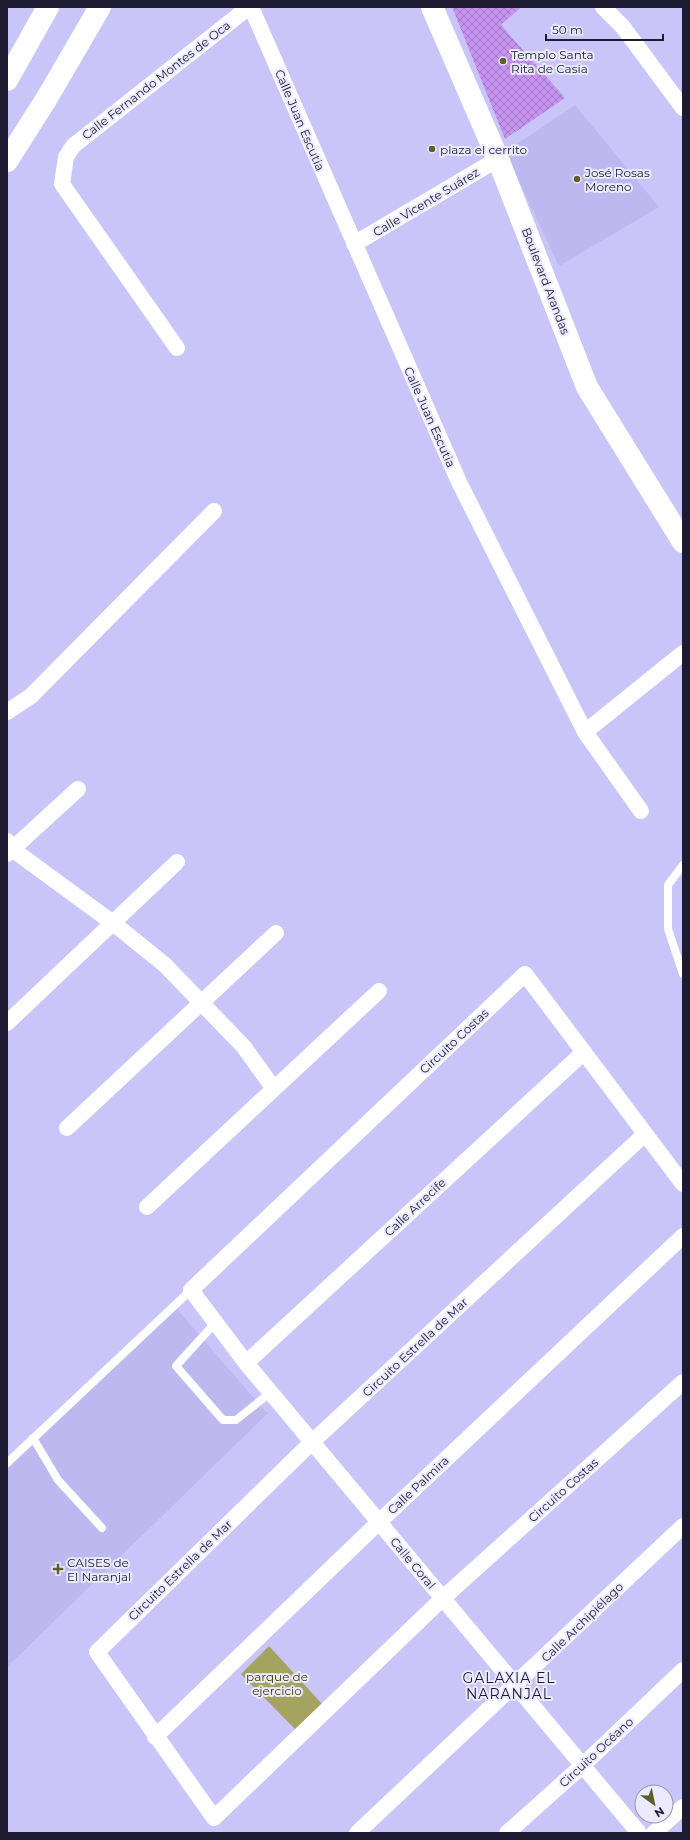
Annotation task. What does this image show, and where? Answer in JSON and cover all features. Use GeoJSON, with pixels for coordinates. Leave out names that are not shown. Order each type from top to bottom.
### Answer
{"type":"FeatureCollection","features":[{"type":"Feature","properties":{"kind":"main road"},"geometry":{"type":"LineString","coordinates":[[7,80],[48,7]]}},
{"type":"Feature","properties":{"kind":"main road"},"geometry":{"type":"LineString","coordinates":[[7,161],[47,98],[100,7]]}},
{"type":"Feature","properties":{"kind":"main road","name":"Boulevard Arandas"},"geometry":{"type":"LineString","coordinates":[[432,7],[498,159],[587,387],[683,542]]}},
{"type":"Feature","properties":{"kind":"street","name":"Calle Fernando Montes de Oca"},"geometry":{"type":"LineString","coordinates":[[177,348],[62,184],[66,156],[74,146],[250,7]]}},
{"type":"Feature","properties":{"kind":"street","name":"Calle Juan Escutia"},"geometry":{"type":"LineString","coordinates":[[250,7],[459,482],[585,732],[641,811]]}},
{"type":"Feature","properties":{"kind":"street"},"geometry":{"type":"LineString","coordinates":[[603,7],[623,27],[683,108]]}},
{"type":"Feature","properties":{"kind":"street","name":"Calle Vicente Suárez"},"geometry":{"type":"LineString","coordinates":[[354,244],[498,159]]}},
{"type":"Feature","properties":{"kind":"street"},"geometry":{"type":"LineString","coordinates":[[7,712],[31,696],[214,511]]}},
{"type":"Feature","properties":{"kind":"street"},"geometry":{"type":"LineString","coordinates":[[585,732],[683,653]]}},
{"type":"Feature","properties":{"kind":"street"},"geometry":{"type":"LineString","coordinates":[[78,789],[9,848],[112,923],[165,965],[244,1047],[274,1088]]}},
{"type":"Feature","properties":{"kind":"street"},"geometry":{"type":"LineString","coordinates":[[7,1023],[177,862]]}},
{"type":"Feature","properties":{"kind":"street"},"geometry":{"type":"LineString","coordinates":[[67,1128],[276,933]]}},
{"type":"Feature","properties":{"kind":"street","name":"Circuito Costas"},"geometry":{"type":"LineString","coordinates":[[191,1290],[525,974],[683,1184]]}},
{"type":"Feature","properties":{"kind":"street"},"geometry":{"type":"LineString","coordinates":[[147,1207],[379,991]]}},
{"type":"Feature","properties":{"kind":"street","name":"Calle Arrecife"},"geometry":{"type":"LineString","coordinates":[[246,1362],[584,1052]]}},
{"type":"Feature","properties":{"kind":"street","name":"Circuito Estrella de Mar"},"geometry":{"type":"LineString","coordinates":[[443,1598],[214,1818],[96,1652],[312,1442],[645,1134]]}},
{"type":"Feature","properties":{"kind":"street","name":"Calle Palmira"},"geometry":{"type":"LineString","coordinates":[[155,1737],[379,1522],[683,1236]]}},
{"type":"Feature","properties":{"kind":"street","name":"Calle Coral"},"geometry":{"type":"LineString","coordinates":[[191,1290],[246,1362],[312,1442],[639,1833]]}},
{"type":"Feature","properties":{"kind":"street","name":"Circuito Costas"},"geometry":{"type":"LineString","coordinates":[[443,1598],[683,1382]]}},
{"type":"Feature","properties":{"kind":"street","name":"Calle Archipiélago"},"geometry":{"type":"LineString","coordinates":[[357,1833],[683,1526]]}},
{"type":"Feature","properties":{"kind":"street","name":"Circuito Océano"},"geometry":{"type":"LineString","coordinates":[[507,1833],[582,1766],[683,1670]]}},
{"type":"Feature","properties":{"kind":"street"},"geometry":{"type":"LineString","coordinates":[[654,1833],[683,1807]]}},
{"type":"Feature","properties":{"kind":"lane"},"geometry":{"type":"LineString","coordinates":[[683,865],[668,885],[668,929],[683,974]]}},
{"type":"Feature","properties":{"kind":"lane"},"geometry":{"type":"LineString","coordinates":[[7,1463],[191,1290]]}},
{"type":"Feature","properties":{"kind":"lane"},"geometry":{"type":"LineString","coordinates":[[215,1322],[176,1366],[223,1420],[236,1420],[271,1392]]}},
{"type":"Feature","properties":{"kind":"lane"},"geometry":{"type":"LineString","coordinates":[[33,1438],[58,1480],[102,1528]]}},
{"type":"Feature","properties":{"kind":"shaded area","name":"José Rosas Moreno"},"geometry":{"type":"Polygon","coordinates":[[[575,105],[659,207],[559,266],[505,152],[575,105]]]}},
{"type":"Feature","properties":{"kind":"shaded area","name":"CAISES de El Naranjal"},"geometry":{"type":"Polygon","coordinates":[[[176,1308],[266,1412],[269,1412],[7,1667],[7,1470],[176,1308]]]}},
{"type":"Feature","properties":{"kind":"green space","name":"parque de ejercicio"},"geometry":{"type":"Polygon","coordinates":[[[269,1646],[323,1705],[296,1730],[241,1674],[269,1646]]]}},
{"type":"Feature","properties":{"kind":"building","name":"Templo Santa Rita de Casia"},"geometry":{"type":"Polygon","coordinates":[[[452,7],[521,7],[501,25],[565,98],[505,139],[452,7]]]}},
{"type":"Feature","properties":{"kind":"place","name":"Templo Santa Rita de Casia"},"geometry":{"type":"Point","coordinates":[503,61]}},
{"type":"Feature","properties":{"kind":"place","name":"plaza el cerrito"},"geometry":{"type":"Point","coordinates":[432,149]}},
{"type":"Feature","properties":{"kind":"place","name":"José Rosas Moreno"},"geometry":{"type":"Point","coordinates":[577,179]}},
{"type":"Feature","properties":{"kind":"place","name":"CAISES de El Naranjal"},"geometry":{"type":"Point","coordinates":[58,1569]}},
{"type":"Feature","properties":{"kind":"district","name":"GALAXIA EL NARANJAL"},"geometry":{"type":"Point","coordinates":[509,1686]}}]}
